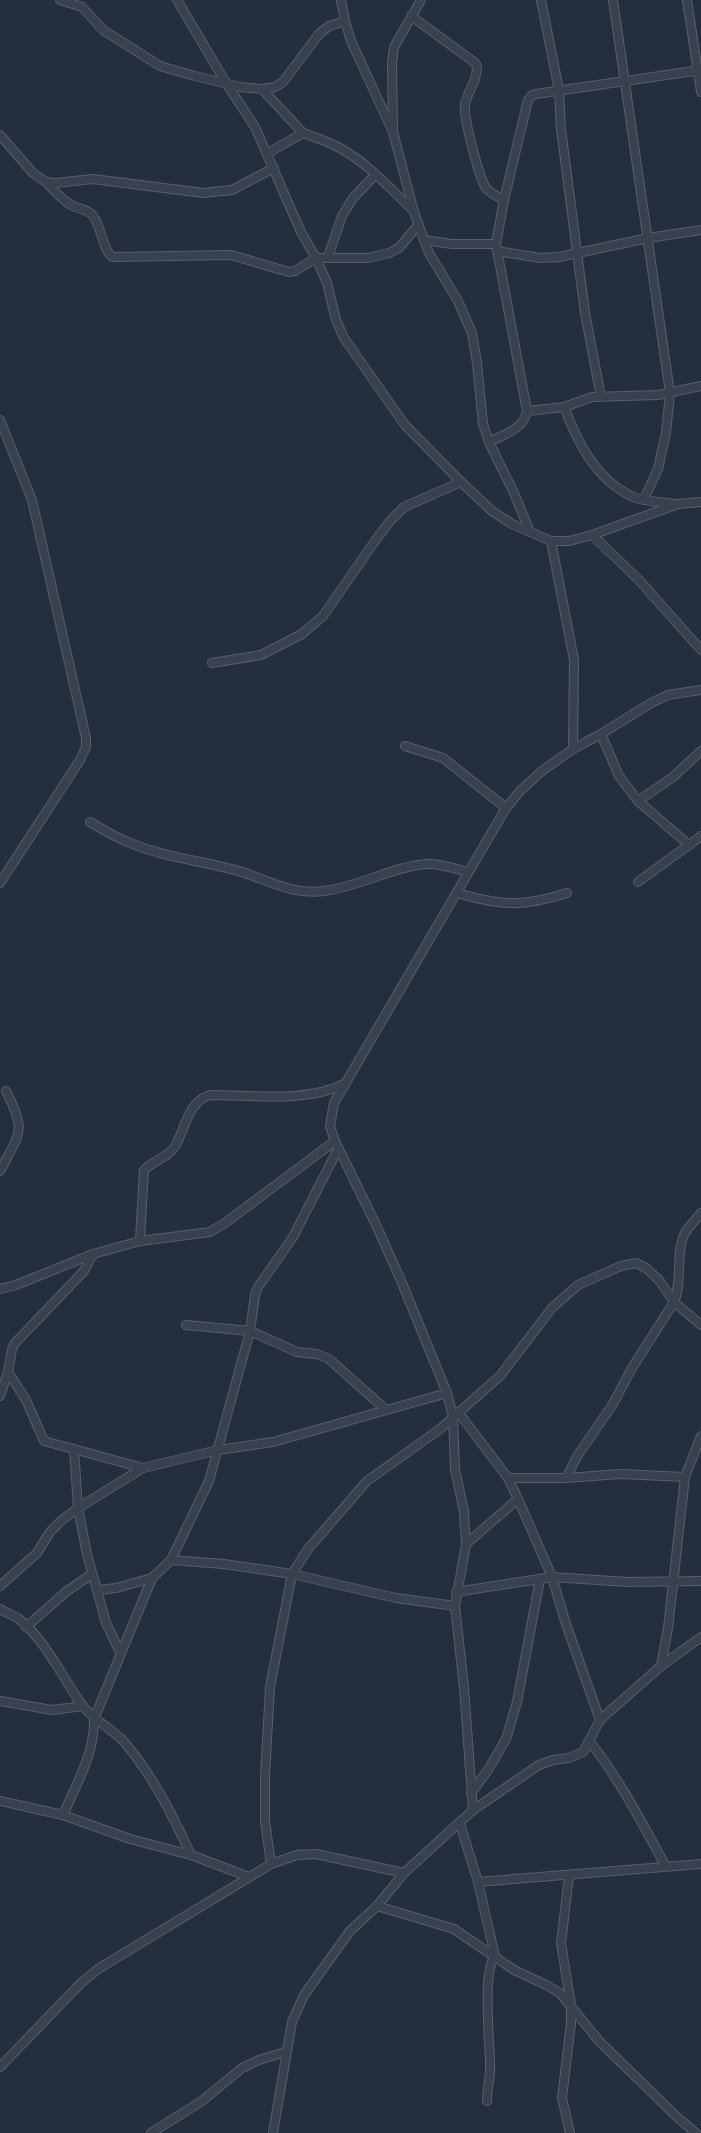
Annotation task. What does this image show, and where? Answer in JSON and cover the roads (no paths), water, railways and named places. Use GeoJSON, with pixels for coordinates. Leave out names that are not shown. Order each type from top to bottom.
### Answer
{"type":"FeatureCollection","features":[{"type":"Feature","properties":{"kind":"street"},"geometry":{"type":"LineString","coordinates":[[60,0],[82,7],[103,30],[160,66],[226,83],[262,89],[275,87],[283,82],[318,34],[329,26],[345,21]]}},
{"type":"Feature","properties":{"kind":"street"},"geometry":{"type":"LineString","coordinates":[[177,0],[226,83],[256,127],[301,232],[316,258],[327,283],[336,320],[344,338],[405,425],[461,482],[492,512],[512,524],[551,541],[569,541],[592,535],[678,504]]}},
{"type":"Feature","properties":{"kind":"street"},"geometry":{"type":"LineString","coordinates":[[341,0],[351,41],[393,132],[414,212],[429,254],[458,301],[472,333],[477,363],[483,424],[489,442],[511,486],[530,532]]}},
{"type":"Feature","properties":{"kind":"street"},"geometry":{"type":"LineString","coordinates":[[393,132],[392,63],[394,47],[421,0]]}},
{"type":"Feature","properties":{"kind":"street"},"geometry":{"type":"LineString","coordinates":[[541,0],[559,90],[561,129],[585,313],[601,397]]}},
{"type":"Feature","properties":{"kind":"street"},"geometry":{"type":"LineString","coordinates":[[613,0],[670,393],[666,433],[658,469],[644,499]]}},
{"type":"Feature","properties":{"kind":"street"},"geometry":{"type":"LineString","coordinates":[[687,0],[700,70],[701,92]]}},
{"type":"Feature","properties":{"kind":"street"},"geometry":{"type":"LineString","coordinates":[[411,16],[474,62],[477,66],[475,83],[465,104],[465,116],[482,180],[492,194],[504,200]]}},
{"type":"Feature","properties":{"kind":"street"},"geometry":{"type":"LineString","coordinates":[[489,442],[514,429],[523,422],[527,411],[496,247],[504,200],[528,100],[531,96],[536,94],[700,70]]}},
{"type":"Feature","properties":{"kind":"street"},"geometry":{"type":"LineString","coordinates":[[262,89],[303,133],[337,146],[361,162],[414,212]]}},
{"type":"Feature","properties":{"kind":"street"},"geometry":{"type":"LineString","coordinates":[[268,153],[303,133]]}},
{"type":"Feature","properties":{"kind":"street"},"geometry":{"type":"LineString","coordinates":[[0,136],[33,172],[46,182],[57,194],[71,205],[94,216],[101,231],[108,254],[113,257],[231,255],[289,272],[295,271],[316,258],[368,258],[389,253],[398,248],[418,225]]}},
{"type":"Feature","properties":{"kind":"street"},"geometry":{"type":"LineString","coordinates":[[46,182],[55,183],[93,180],[203,193],[232,190],[274,168]]}},
{"type":"Feature","properties":{"kind":"street"},"geometry":{"type":"LineString","coordinates":[[328,257],[342,216],[353,198],[375,175]]}},
{"type":"Feature","properties":{"kind":"street"},"geometry":{"type":"LineString","coordinates":[[424,240],[452,244],[496,247],[540,258],[559,257],[648,238],[701,230]]}},
{"type":"Feature","properties":{"kind":"street"},"geometry":{"type":"LineString","coordinates":[[527,411],[564,407],[592,397],[670,393],[701,386]]}},
{"type":"Feature","properties":{"kind":"street"},"geometry":{"type":"LineString","coordinates":[[564,407],[575,436],[590,463],[612,483],[632,496],[644,499],[678,504],[701,502]]}},
{"type":"Feature","properties":{"kind":"street"},"geometry":{"type":"LineString","coordinates":[[0,420],[32,500],[86,738],[86,747],[80,760],[0,883]]}},
{"type":"Feature","properties":{"kind":"street"},"geometry":{"type":"LineString","coordinates":[[212,663],[261,655],[302,634],[323,616],[379,536],[404,507],[461,482]]}},
{"type":"Feature","properties":{"kind":"street"},"geometry":{"type":"LineString","coordinates":[[592,535],[639,580],[701,650]]}},
{"type":"Feature","properties":{"kind":"street"},"geometry":{"type":"LineString","coordinates":[[551,541],[574,660],[573,749]]}},
{"type":"Feature","properties":{"kind":"street"},"geometry":{"type":"LineString","coordinates":[[600,1720],[566,1624],[552,1577],[518,1499],[508,1478],[456,1414],[378,1229],[337,1145],[330,1126],[334,1103],[344,1084],[506,808],[521,790],[542,771],[573,749],[652,703],[668,695],[701,690]]}},
{"type":"Feature","properties":{"kind":"street"},"geometry":{"type":"LineString","coordinates":[[601,734],[619,776],[638,800],[689,845]]}},
{"type":"Feature","properties":{"kind":"street"},"geometry":{"type":"LineString","coordinates":[[405,746],[443,758],[506,808]]}},
{"type":"Feature","properties":{"kind":"street"},"geometry":{"type":"LineString","coordinates":[[638,800],[673,776],[701,751]]}},
{"type":"Feature","properties":{"kind":"street"},"geometry":{"type":"LineString","coordinates":[[90,822],[127,842],[156,852],[190,858],[246,874],[276,886],[302,891],[324,891],[348,886],[388,872],[427,864],[447,866],[468,872]]}},
{"type":"Feature","properties":{"kind":"street"},"geometry":{"type":"LineString","coordinates":[[638,882],[701,836]]}},
{"type":"Feature","properties":{"kind":"street"},"geometry":{"type":"LineString","coordinates":[[457,893],[488,902],[512,904],[539,902],[567,893]]}},
{"type":"Feature","properties":{"kind":"street"},"geometry":{"type":"LineString","coordinates":[[140,1241],[144,1170],[166,1156],[175,1146],[193,1107],[200,1098],[210,1095],[300,1096],[331,1090],[344,1084]]}},
{"type":"Feature","properties":{"kind":"street"},"geometry":{"type":"LineString","coordinates":[[0,1171],[18,1136],[20,1127],[18,1114],[6,1091]]}},
{"type":"Feature","properties":{"kind":"street"},"geometry":{"type":"LineString","coordinates":[[0,1289],[16,1285],[93,1254],[140,1241],[210,1232],[225,1224],[337,1145]]}},
{"type":"Feature","properties":{"kind":"street"},"geometry":{"type":"LineString","coordinates":[[63,1815],[91,1748],[95,1733],[94,1719],[152,1578],[171,1560],[209,1481],[250,1331],[255,1295],[258,1287],[293,1237],[337,1145]]}},
{"type":"Feature","properties":{"kind":"street"},"geometry":{"type":"LineString","coordinates":[[566,1478],[578,1455],[613,1404],[632,1368],[674,1302],[677,1293],[681,1246],[685,1234],[701,1213]]}},
{"type":"Feature","properties":{"kind":"street"},"geometry":{"type":"LineString","coordinates":[[0,1396],[8,1372],[12,1349],[15,1343],[84,1271],[93,1254]]}},
{"type":"Feature","properties":{"kind":"street"},"geometry":{"type":"LineString","coordinates":[[271,1864],[265,1821],[264,1776],[270,1687],[292,1574],[308,1549],[367,1481],[440,1429],[500,1376],[552,1308],[578,1285],[621,1266],[636,1263],[646,1268],[659,1280],[674,1302],[701,1325]]}},
{"type":"Feature","properties":{"kind":"street"},"geometry":{"type":"LineString","coordinates":[[186,1325],[250,1331],[298,1352],[317,1354],[329,1359],[385,1409]]}},
{"type":"Feature","properties":{"kind":"street"},"geometry":{"type":"LineString","coordinates":[[8,1372],[26,1400],[44,1440],[143,1468]]}},
{"type":"Feature","properties":{"kind":"street"},"geometry":{"type":"LineString","coordinates":[[0,1586],[37,1553],[50,1532],[78,1508],[143,1468],[218,1450],[273,1442],[447,1392]]}},
{"type":"Feature","properties":{"kind":"street"},"geometry":{"type":"LineString","coordinates":[[456,1414],[456,1469],[464,1512],[466,1544],[456,1592],[455,1606],[464,1688],[473,1810]]}},
{"type":"Feature","properties":{"kind":"street"},"geometry":{"type":"LineString","coordinates":[[661,1666],[668,1628],[685,1476],[701,1436]]}},
{"type":"Feature","properties":{"kind":"street"},"geometry":{"type":"LineString","coordinates":[[74,1449],[78,1508],[92,1574],[98,1590],[106,1623],[121,1654]]}},
{"type":"Feature","properties":{"kind":"street"},"geometry":{"type":"LineString","coordinates":[[508,1478],[566,1478],[620,1474],[685,1476]]}},
{"type":"Feature","properties":{"kind":"street"},"geometry":{"type":"LineString","coordinates":[[466,1544],[518,1499]]}},
{"type":"Feature","properties":{"kind":"street"},"geometry":{"type":"LineString","coordinates":[[171,1560],[224,1564],[292,1574],[396,1598],[455,1606]]}},
{"type":"Feature","properties":{"kind":"street"},"geometry":{"type":"LineString","coordinates":[[26,1627],[66,1591],[92,1574]]}},
{"type":"Feature","properties":{"kind":"street"},"geometry":{"type":"LineString","coordinates":[[456,1592],[552,1577],[627,1582],[701,1581]]}},
{"type":"Feature","properties":{"kind":"street"},"geometry":{"type":"LineString","coordinates":[[98,1590],[116,1588],[152,1578]]}},
{"type":"Feature","properties":{"kind":"street"},"geometry":{"type":"LineString","coordinates":[[471,1793],[488,1770],[506,1739],[517,1702],[540,1579]]}},
{"type":"Feature","properties":{"kind":"street"},"geometry":{"type":"LineString","coordinates":[[0,1609],[19,1619],[38,1639],[83,1706],[94,1719],[111,1729],[147,1771],[192,1855]]}},
{"type":"Feature","properties":{"kind":"street"},"geometry":{"type":"LineString","coordinates":[[273,2133],[285,2052],[292,2022],[304,1995],[350,1931],[377,1906],[404,1873],[460,1824],[473,1810],[539,1766],[553,1760],[569,1758],[583,1752],[590,1742],[600,1720],[661,1666],[701,1637]]}},
{"type":"Feature","properties":{"kind":"street"},"geometry":{"type":"LineString","coordinates":[[0,1700],[52,1710],[83,1706]]}},
{"type":"Feature","properties":{"kind":"street"},"geometry":{"type":"LineString","coordinates":[[590,1742],[605,1761],[634,1807],[665,1866]]}},
{"type":"Feature","properties":{"kind":"street"},"geometry":{"type":"LineString","coordinates":[[0,1801],[63,1815],[130,1839],[192,1855],[249,1877]]}},
{"type":"Feature","properties":{"kind":"street"},"geometry":{"type":"LineString","coordinates":[[460,1824],[478,1882],[495,1956],[490,1966],[489,1980],[488,2018],[490,2066],[487,2100]]}},
{"type":"Feature","properties":{"kind":"street"},"geometry":{"type":"LineString","coordinates":[[0,2067],[81,1983],[98,1969],[271,1864],[298,1855],[316,1854],[404,1873]]}},
{"type":"Feature","properties":{"kind":"street"},"geometry":{"type":"LineString","coordinates":[[478,1882],[569,1876],[665,1866],[701,1864]]}},
{"type":"Feature","properties":{"kind":"street"},"geometry":{"type":"LineString","coordinates":[[569,1876],[561,1943],[571,2005],[562,2098],[570,2133]]}},
{"type":"Feature","properties":{"kind":"street"},"geometry":{"type":"LineString","coordinates":[[377,1906],[454,1929],[514,1970],[560,1993],[599,2040],[677,2117],[696,2133]]}},
{"type":"Feature","properties":{"kind":"street"},"geometry":{"type":"LineString","coordinates":[[151,2133],[202,2101],[242,2068],[259,2060],[285,2052]]}}]}
